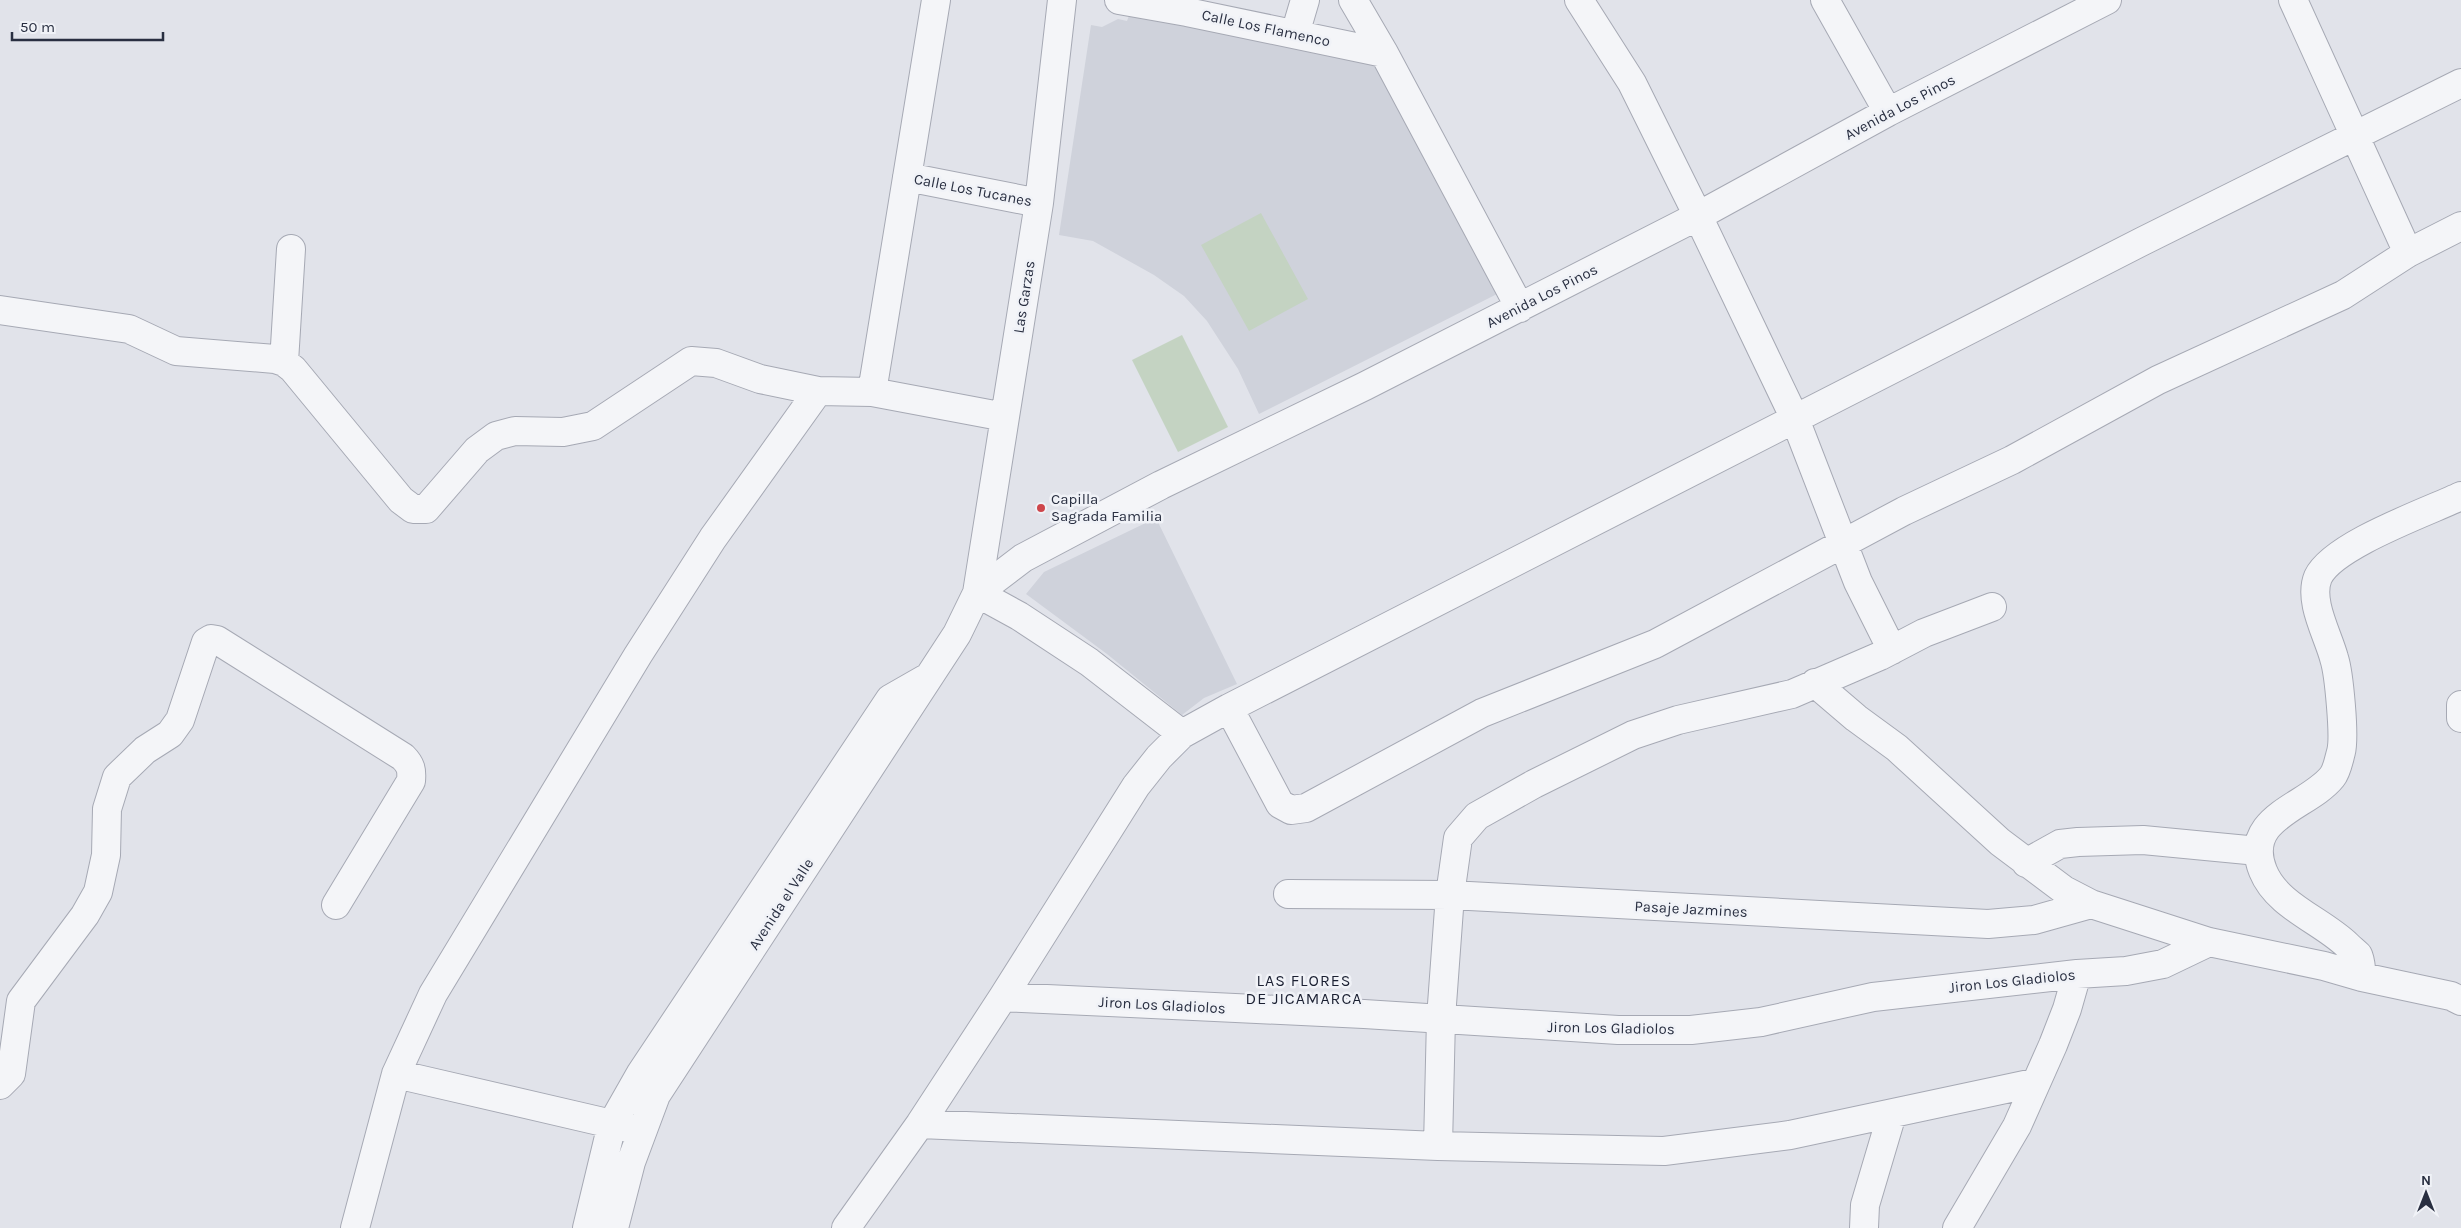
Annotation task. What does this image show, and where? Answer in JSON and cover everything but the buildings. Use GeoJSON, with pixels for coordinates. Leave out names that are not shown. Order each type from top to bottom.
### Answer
{"type":"FeatureCollection","features":[{"type":"Feature","properties":{"kind":"street"},"geometry":{"type":"LineString","coordinates":[[872,392],[936,0]]}},
{"type":"Feature","properties":{"kind":"street","name":"Las Garzas"},"geometry":{"type":"LineString","coordinates":[[977,593],[1039,203],[1062,0]]}},
{"type":"Feature","properties":{"kind":"street","name":"Calle Los Flamenco"},"geometry":{"type":"LineString","coordinates":[[1119,0],[1187,6],[1294,34],[1384,52]]}},
{"type":"Feature","properties":{"kind":"street"},"geometry":{"type":"LineString","coordinates":[[1294,34],[1305,0]]}},
{"type":"Feature","properties":{"kind":"street"},"geometry":{"type":"LineString","coordinates":[[1353,0],[1384,52],[1520,308]]}},
{"type":"Feature","properties":{"kind":"street"},"geometry":{"type":"LineString","coordinates":[[1579,0],[1632,83],[1698,216],[1795,419],[1858,582],[1892,650]]}},
{"type":"Feature","properties":{"kind":"street"},"geometry":{"type":"LineString","coordinates":[[1825,0],[1888,112]]}},
{"type":"Feature","properties":{"kind":"street","name":"Avenida Los Pinos"},"geometry":{"type":"LineString","coordinates":[[977,593],[1023,558],[1153,490],[1520,308],[1698,216],[1888,112],[2066,9],[2107,0]]}},
{"type":"Feature","properties":{"kind":"street"},"geometry":{"type":"LineString","coordinates":[[2294,0],[2408,253]]}},
{"type":"Feature","properties":{"kind":"street"},"geometry":{"type":"LineString","coordinates":[[846,1228],[920,1124],[1003,998],[1136,786],[1159,757],[1182,734],[1229,708],[1795,419],[2461,83]]}},
{"type":"Feature","properties":{"kind":"street","name":"Calle Los Tucanes"},"geometry":{"type":"LineString","coordinates":[[907,177],[1039,203]]}},
{"type":"Feature","properties":{"kind":"street"},"geometry":{"type":"LineString","coordinates":[[1229,708],[1280,804],[1291,810],[1306,808],[1482,713],[1656,644],[1842,543],[1904,511],[2012,460],[2158,380],[2343,295],[2408,253],[2461,226]]}},
{"type":"Feature","properties":{"kind":"street"},"geometry":{"type":"LineString","coordinates":[[284,362],[291,249]]}},
{"type":"Feature","properties":{"kind":"street"},"geometry":{"type":"LineString","coordinates":[[0,310],[129,329],[176,351],[275,359],[284,362],[293,369],[401,500],[413,509],[426,509],[476,450],[496,436],[515,431],[563,432],[593,426],[691,361],[716,363],[760,379],[818,391],[872,392],[1005,417]]}},
{"type":"Feature","properties":{"kind":"street"},"geometry":{"type":"LineString","coordinates":[[355,1228],[396,1074],[433,994],[638,655],[713,538],[818,391]]}},
{"type":"Feature","properties":{"kind":"street"},"geometry":{"type":"LineString","coordinates":[[2362,978],[2359,956],[2334,933],[2279,896],[2263,871],[2258,851],[2264,831],[2276,816],[2316,791],[2333,776],[2342,750],[2340,695],[2335,659],[2316,601],[2318,579],[2328,563],[2355,544],[2461,496]]}},
{"type":"Feature","properties":{"kind":"street"},"geometry":{"type":"LineString","coordinates":[[977,593],[1019,616],[1089,662],[1182,734]]}},
{"type":"Feature","properties":{"kind":"street","name":"Avenida el Valle"},"geometry":{"type":"LineString","coordinates":[[614,1228],[630,1162],[656,1095],[957,634],[977,593]]}},
{"type":"Feature","properties":{"kind":"street"},"geometry":{"type":"LineString","coordinates":[[1438,1146],[1441,1018],[1450,895],[1458,838],[1477,816],[1557,772],[1634,735],[1678,720],[1792,694],[1892,650],[1924,633],[1992,607]]}},
{"type":"Feature","properties":{"kind":"street"},"geometry":{"type":"LineString","coordinates":[[0,1085],[10,1074],[21,1001],[85,916],[98,892],[106,855],[107,809],[117,777],[145,750],[170,734],[180,720],[206,642],[211,639],[218,640],[395,752],[410,764],[412,772],[410,781],[336,905]]}},
{"type":"Feature","properties":{"kind":"street"},"geometry":{"type":"LineString","coordinates":[[587,1228],[612,1124],[685,1004],[890,699],[929,677]]}},
{"type":"Feature","properties":{"kind":"street"},"geometry":{"type":"LineString","coordinates":[[1815,683],[1856,718],[1897,748],[2000,842],[2026,863],[2064,890],[2091,904],[2210,942],[2324,966],[2362,978],[2451,996],[2461,1001]]}},
{"type":"Feature","properties":{"kind":"street"},"geometry":{"type":"LineString","coordinates":[[2461,704],[2461,718]]}},
{"type":"Feature","properties":{"kind":"street"},"geometry":{"type":"LineString","coordinates":[[2026,863],[2060,844],[2078,842],[2143,840],[2258,851]]}},
{"type":"Feature","properties":{"kind":"street","name":"Pasaje Jazmines"},"geometry":{"type":"LineString","coordinates":[[1288,894],[1450,895],[1988,924],[2034,920],[2091,904]]}},
{"type":"Feature","properties":{"kind":"street","name":"Jiron Los Gladiolos"},"geometry":{"type":"LineString","coordinates":[[1003,998],[1441,1018],[1618,1030],[1691,1030],[1760,1022],[1872,997],[2077,974],[2126,971],[2163,964],[2210,942]]}},
{"type":"Feature","properties":{"kind":"street"},"geometry":{"type":"LineString","coordinates":[[1957,1228],[2017,1126],[2034,1083],[2057,1036],[2077,974]]}},
{"type":"Feature","properties":{"kind":"street"},"geometry":{"type":"LineString","coordinates":[[396,1074],[641,1131]]}},
{"type":"Feature","properties":{"kind":"street"},"geometry":{"type":"LineString","coordinates":[[920,1124],[1438,1146],[1664,1151],[1790,1134],[2034,1083]]}},
{"type":"Feature","properties":{"kind":"street"},"geometry":{"type":"LineString","coordinates":[[1864,1228],[1865,1204],[1892,1114]]}},
{"type":"Feature","properties":{"kind":"shaded area"},"geometry":{"type":"Polygon","coordinates":[[[1130,13],[1384,66],[1501,292],[1259,414],[1238,369],[1207,321],[1184,296],[1154,275],[1093,241],[1059,235],[1091,25],[1102,27],[1118,19],[1127,21],[1130,13]]]}},
{"type":"Feature","properties":{"kind":"shaded area"},"geometry":{"type":"Polygon","coordinates":[[[1156,518],[1237,684],[1204,698],[1182,715],[1107,654],[1026,594],[1044,572],[1156,518]]]}},
{"type":"Feature","properties":{"kind":"green space"},"geometry":{"type":"Polygon","coordinates":[[[1261,213],[1308,299],[1249,331],[1201,245],[1261,213]]]}},
{"type":"Feature","properties":{"kind":"green space"},"geometry":{"type":"Polygon","coordinates":[[[1182,335],[1228,427],[1178,452],[1132,360],[1182,335]]]}},
{"type":"Feature","properties":{"kind":"place","name":"Capilla Sagrada Familia"},"geometry":{"type":"Point","coordinates":[1041,508]}},
{"type":"Feature","properties":{"kind":"district","name":"LAS FLORES DE JICAMARCA"},"geometry":{"type":"Point","coordinates":[1304,989]}}]}
